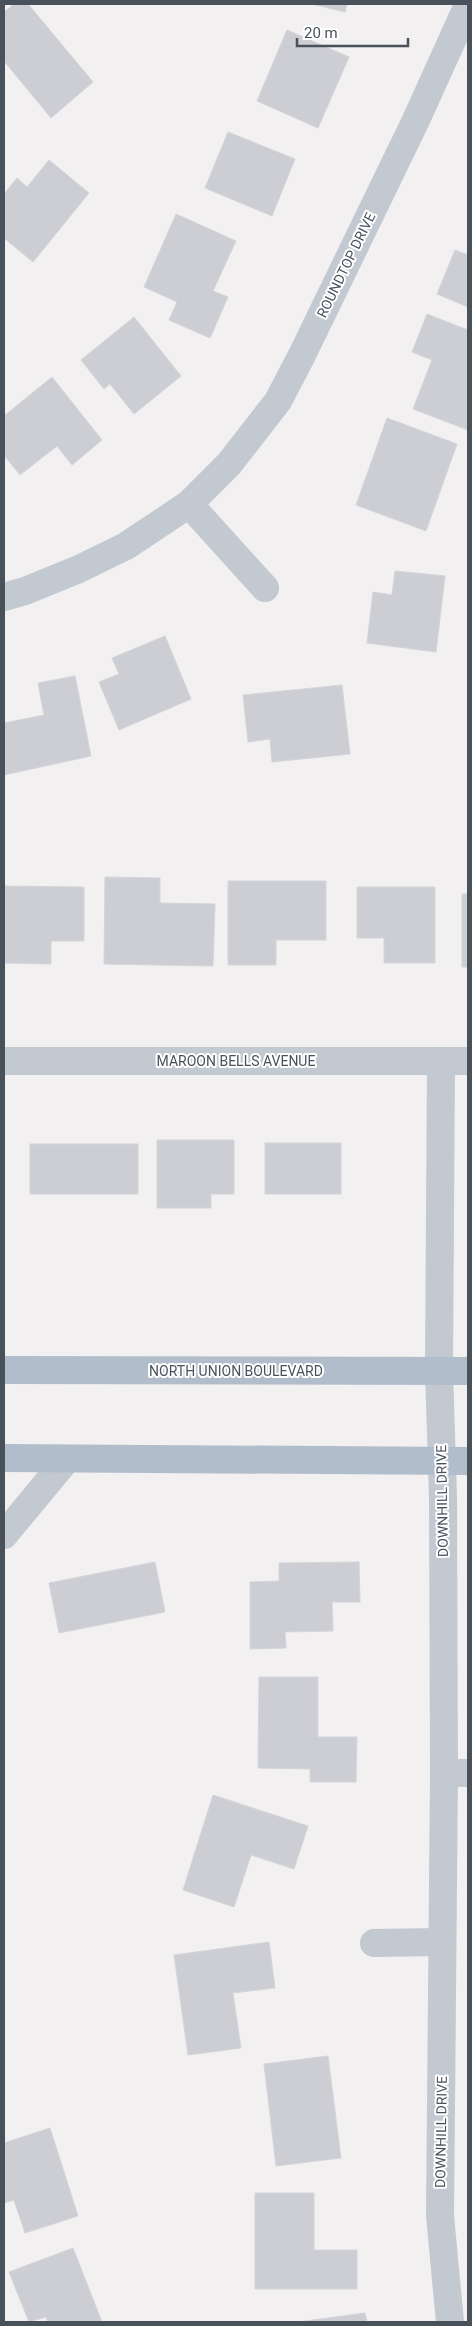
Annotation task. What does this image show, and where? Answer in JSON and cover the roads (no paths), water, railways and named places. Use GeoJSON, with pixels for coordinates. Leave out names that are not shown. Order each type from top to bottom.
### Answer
{"type":"FeatureCollection","features":[{"type":"Feature","properties":{"kind":"main road","name":"NORTH UNION BOULEVARD"},"geometry":{"type":"LineString","coordinates":[[4,1370],[468,1371]]}},
{"type":"Feature","properties":{"kind":"main road"},"geometry":{"type":"LineString","coordinates":[[4,1458],[455,1461]]}},
{"type":"Feature","properties":{"kind":"street","name":"ROUNDTOP DRIVE"},"geometry":{"type":"LineString","coordinates":[[4,597],[25,591],[79,569],[126,546],[189,504],[229,464],[278,402],[416,120],[468,4]]}},
{"type":"Feature","properties":{"kind":"street"},"geometry":{"type":"LineString","coordinates":[[189,504],[265,588]]}},
{"type":"Feature","properties":{"kind":"street","name":"MAROON BELLS AVENUE"},"geometry":{"type":"LineString","coordinates":[[4,1060],[468,1061]]}},
{"type":"Feature","properties":{"kind":"street","name":"DOWNHILL DRIVE"},"geometry":{"type":"LineString","coordinates":[[441,1061],[439,1371],[455,1461],[456,1773],[442,1942],[440,2216],[450,2322]]}},
{"type":"Feature","properties":{"kind":"street"},"geometry":{"type":"LineString","coordinates":[[4,1535],[67,1459]]}},
{"type":"Feature","properties":{"kind":"street"},"geometry":{"type":"LineString","coordinates":[[374,1943],[442,1942]]}}]}
